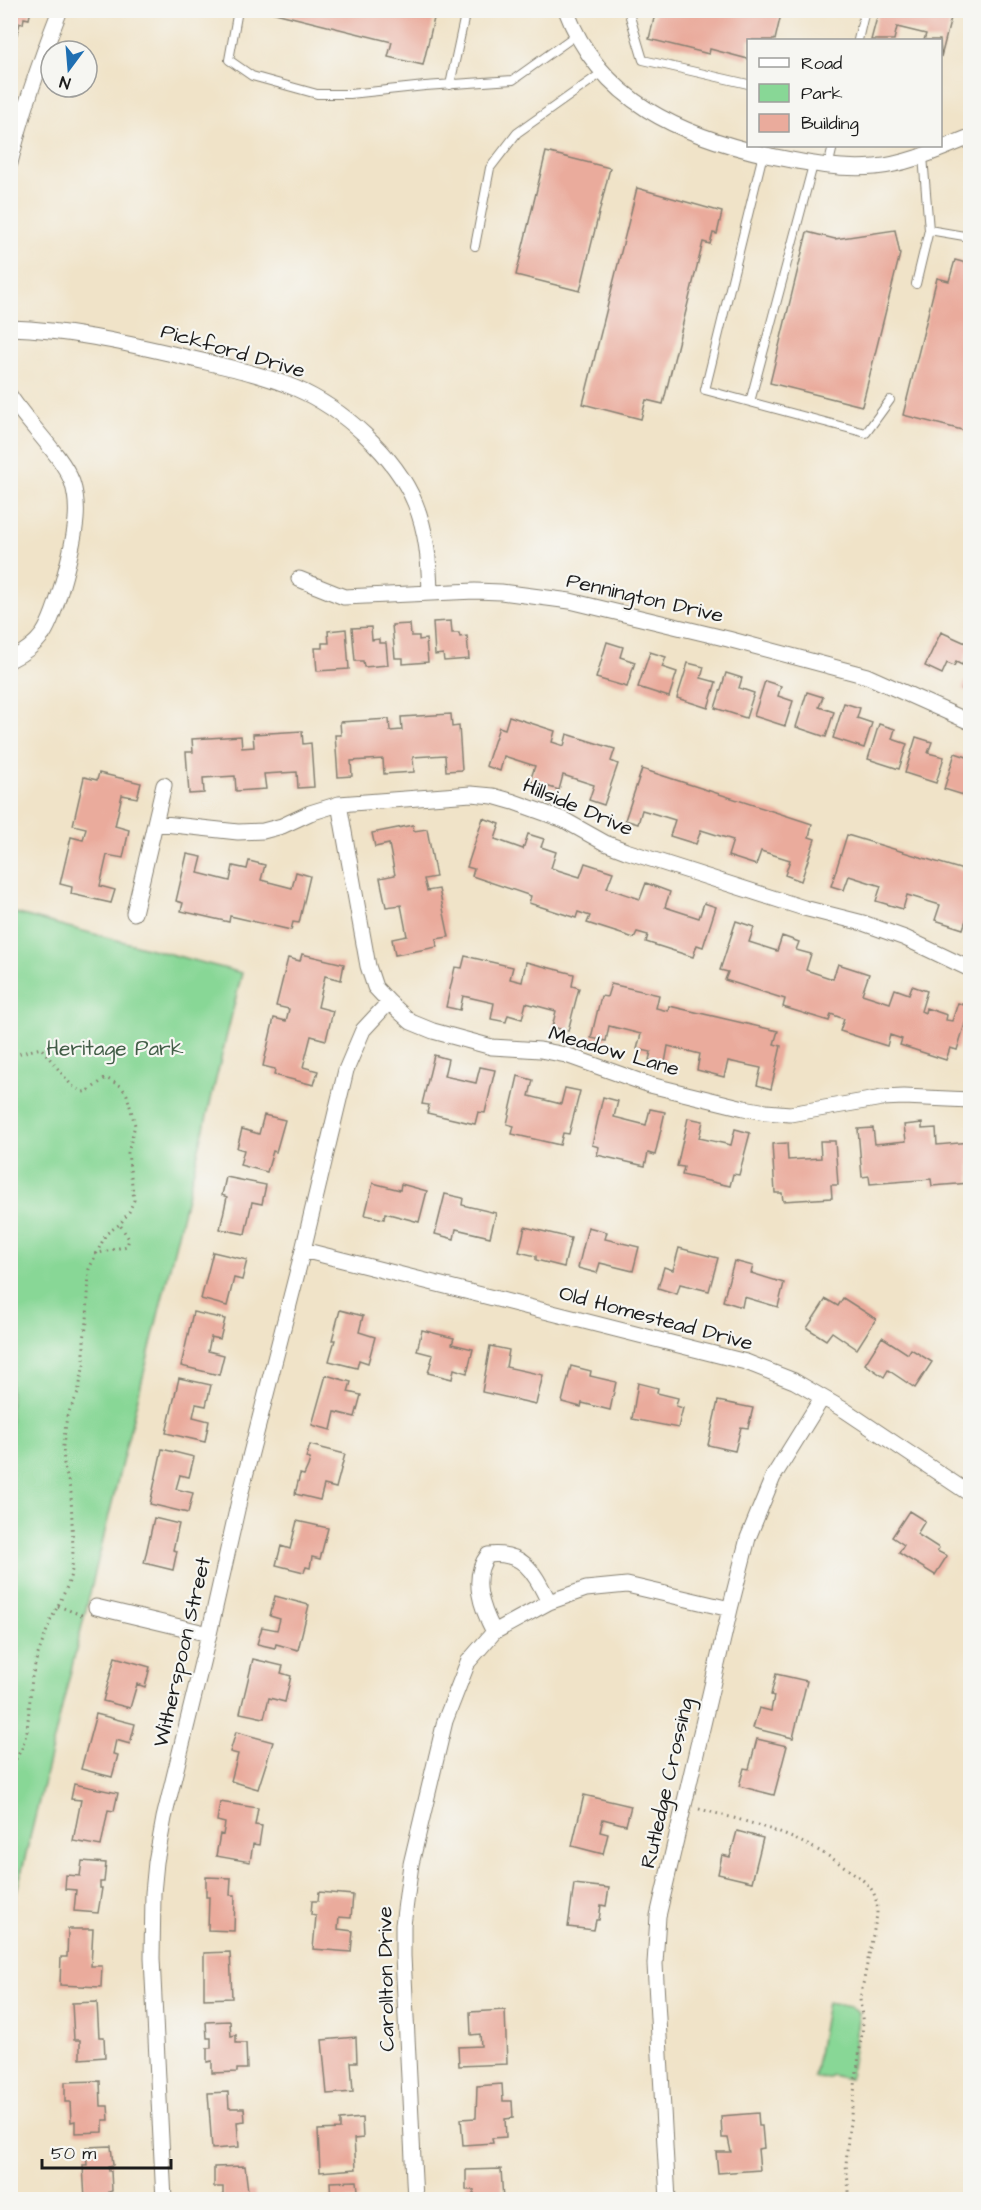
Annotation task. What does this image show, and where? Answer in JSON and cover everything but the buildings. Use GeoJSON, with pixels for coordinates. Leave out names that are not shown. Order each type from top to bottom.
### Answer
{"type":"FeatureCollection","features":[{"type":"Feature","properties":{"kind":"street"},"geometry":{"type":"LineString","coordinates":[[10,163],[23,111],[60,10]]}},
{"type":"Feature","properties":{"kind":"street"},"geometry":{"type":"LineString","coordinates":[[566,10],[576,35],[590,58],[641,106],[674,126],[703,138],[747,147]]}},
{"type":"Feature","properties":{"kind":"street"},"geometry":{"type":"LineString","coordinates":[[747,147],[821,166],[877,166],[922,156],[970,138]]}},
{"type":"Feature","properties":{"kind":"street","name":"Pickford Drive"},"geometry":{"type":"LineString","coordinates":[[10,328],[61,331],[101,338],[231,368],[294,387],[314,397],[369,440],[408,488],[415,503],[427,544],[430,592]]}},
{"type":"Feature","properties":{"kind":"street"},"geometry":{"type":"LineString","coordinates":[[10,396],[67,472],[74,488],[76,512],[72,542],[51,617],[34,644],[10,660]]}},
{"type":"Feature","properties":{"kind":"street","name":"Pennington Drive"},"geometry":{"type":"LineString","coordinates":[[299,579],[344,597],[430,592],[501,592],[570,601],[728,639],[867,676],[970,723]]}},
{"type":"Feature","properties":{"kind":"street"},"geometry":{"type":"LineString","coordinates":[[134,913],[164,785]]}},
{"type":"Feature","properties":{"kind":"street","name":"Hillside Drive"},"geometry":{"type":"LineString","coordinates":[[155,824],[238,832],[263,831],[339,804],[450,795],[492,796],[564,820],[605,843],[626,851],[804,908],[863,923],[905,938],[970,969]]}},
{"type":"Feature","properties":{"kind":"street","name":"Meadow Lane"},"geometry":{"type":"LineString","coordinates":[[339,804],[368,966],[375,987],[411,1022],[434,1031],[492,1047],[540,1050],[566,1055],[650,1085],[766,1112],[790,1114],[882,1098],[970,1100]]}},
{"type":"Feature","properties":{"kind":"street","name":"Witherspoon Street"},"geometry":{"type":"LineString","coordinates":[[164,2199],[152,1958],[153,1893],[164,1818],[241,1492],[346,1070],[363,1030],[389,1002]]}},
{"type":"Feature","properties":{"kind":"street","name":"Old Homestead Drive"},"geometry":{"type":"LineString","coordinates":[[303,1250],[746,1362],[794,1381],[846,1411],[970,1494]]}},
{"type":"Feature","properties":{"kind":"street","name":"Rutledge Crossing"},"geometry":{"type":"LineString","coordinates":[[668,2199],[659,2050],[656,1941],[658,1916],[748,1539],[773,1477],[822,1398]]}},
{"type":"Feature","properties":{"kind":"street"},"geometry":{"type":"LineString","coordinates":[[494,1632],[486,1616],[480,1595],[478,1574],[488,1555],[503,1553],[526,1565],[534,1573],[549,1602]]}},
{"type":"Feature","properties":{"kind":"street","name":"Carollton Drive"},"geometry":{"type":"LineString","coordinates":[[415,2199],[403,1925],[411,1864],[445,1721],[468,1662],[494,1632],[549,1602],[586,1588],[627,1585],[730,1609]]}},
{"type":"Feature","properties":{"kind":"street"},"geometry":{"type":"LineString","coordinates":[[90,1611],[209,1634]]}},
{"type":"Feature","properties":{"kind":"lane"},"geometry":{"type":"LineString","coordinates":[[238,10],[229,60],[252,76],[317,94],[350,94],[513,80],[576,35]]}},
{"type":"Feature","properties":{"kind":"lane"},"geometry":{"type":"LineString","coordinates":[[450,85],[466,10]]}},
{"type":"Feature","properties":{"kind":"lane"},"geometry":{"type":"LineString","coordinates":[[628,10],[643,60],[747,84]]}},
{"type":"Feature","properties":{"kind":"lane"},"geometry":{"type":"LineString","coordinates":[[858,39],[865,10]]}},
{"type":"Feature","properties":{"kind":"lane"},"geometry":{"type":"LineString","coordinates":[[475,246],[490,168],[496,159],[517,133],[603,72]]}},
{"type":"Feature","properties":{"kind":"lane"},"geometry":{"type":"LineString","coordinates":[[750,402],[821,166],[832,147]]}},
{"type":"Feature","properties":{"kind":"lane"},"geometry":{"type":"LineString","coordinates":[[772,152],[705,390],[866,433],[890,400]]}},
{"type":"Feature","properties":{"kind":"lane"},"geometry":{"type":"LineString","coordinates":[[916,284],[929,230],[922,156]]}},
{"type":"Feature","properties":{"kind":"lane"},"geometry":{"type":"LineString","coordinates":[[929,230],[970,237]]}},
{"type":"Feature","properties":{"kind":"path"},"geometry":{"type":"LineString","coordinates":[[10,1027],[15,1036],[13,1055],[41,1048],[72,1086],[82,1092],[88,1091],[106,1078],[121,1086],[127,1095],[135,1125],[128,1153],[134,1200],[120,1224],[106,1234],[94,1254],[89,1269],[84,1364],[78,1393],[67,1416],[63,1446],[64,1464],[71,1493],[73,1550],[68,1585],[37,1657],[32,1677],[27,1731],[22,1748],[10,1770]]}},
{"type":"Feature","properties":{"kind":"path"},"geometry":{"type":"LineString","coordinates":[[94,1254],[127,1246],[129,1239],[120,1224]]}},
{"type":"Feature","properties":{"kind":"path"},"geometry":{"type":"LineString","coordinates":[[58,1606],[90,1611]]}},
{"type":"Feature","properties":{"kind":"path"},"geometry":{"type":"LineString","coordinates":[[683,1805],[737,1819],[798,1839],[824,1852],[864,1881],[873,1892],[877,1915],[860,1999],[863,2026],[848,2137],[846,2165],[850,2199]]}},
{"type":"Feature","properties":{"kind":"green space","name":"Heritage Park"},"geometry":{"type":"Polygon","coordinates":[[[10,912],[242,973],[11,1915],[10,912]]]}},
{"type":"Feature","properties":{"kind":"green space"},"geometry":{"type":"Polygon","coordinates":[[[827,2002],[850,2006],[859,2012],[850,2079],[831,2075],[829,2078],[814,2077],[827,2002]]]}}]}
